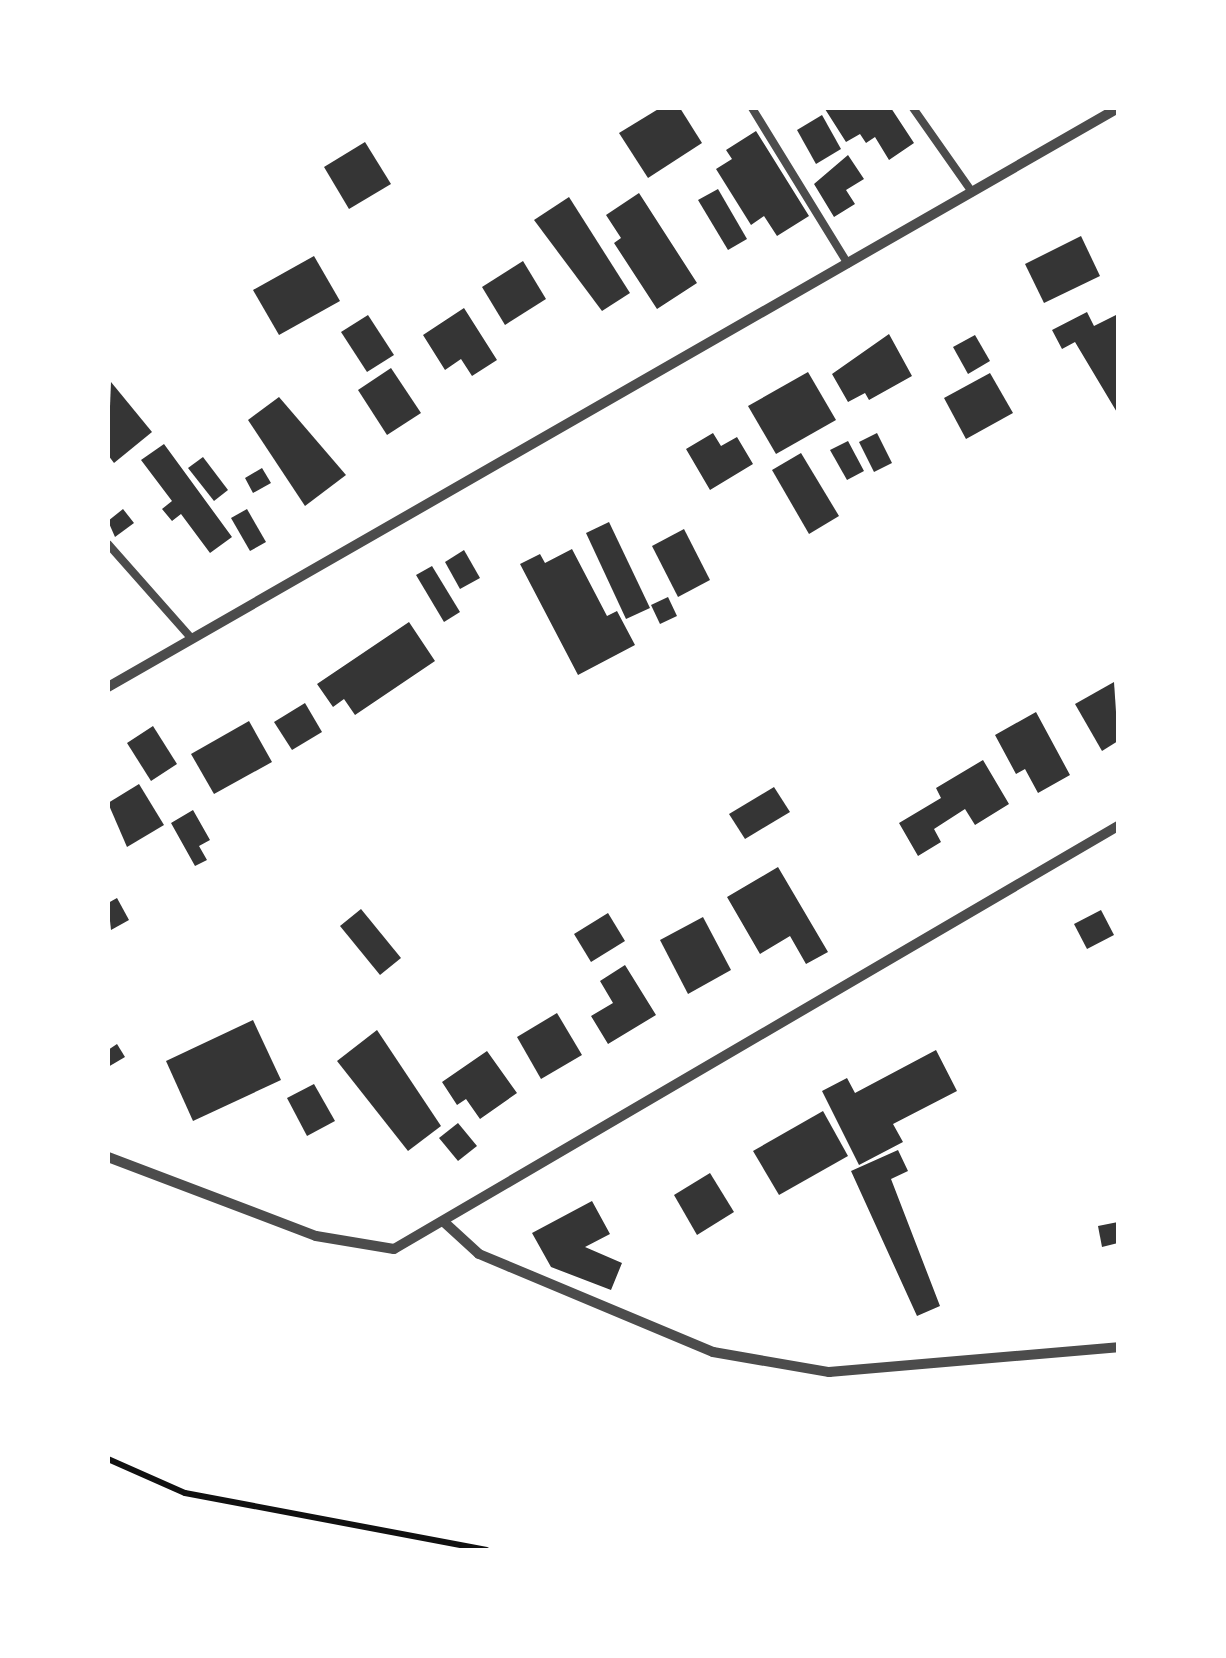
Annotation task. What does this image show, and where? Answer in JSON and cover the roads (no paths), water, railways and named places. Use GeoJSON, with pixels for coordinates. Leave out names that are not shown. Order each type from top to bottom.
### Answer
{"type":"FeatureCollection","features":[{"type":"Feature","properties":{"kind":"street"},"geometry":{"type":"LineString","coordinates":[[108,687],[1118,108]]}},
{"type":"Feature","properties":{"kind":"street"},"geometry":{"type":"LineString","coordinates":[[108,1157],[316,1236],[394,1250],[1118,826]]}},
{"type":"Feature","properties":{"kind":"street"},"geometry":{"type":"LineString","coordinates":[[444,1222],[479,1254],[713,1352],[829,1372],[1118,1348]]}},
{"type":"Feature","properties":{"kind":"lane"},"geometry":{"type":"LineString","coordinates":[[752,108],[848,264]]}},
{"type":"Feature","properties":{"kind":"lane"},"geometry":{"type":"LineString","coordinates":[[913,108],[972,192]]}},
{"type":"Feature","properties":{"kind":"lane"},"geometry":{"type":"LineString","coordinates":[[108,544],[192,638]]}}]}
